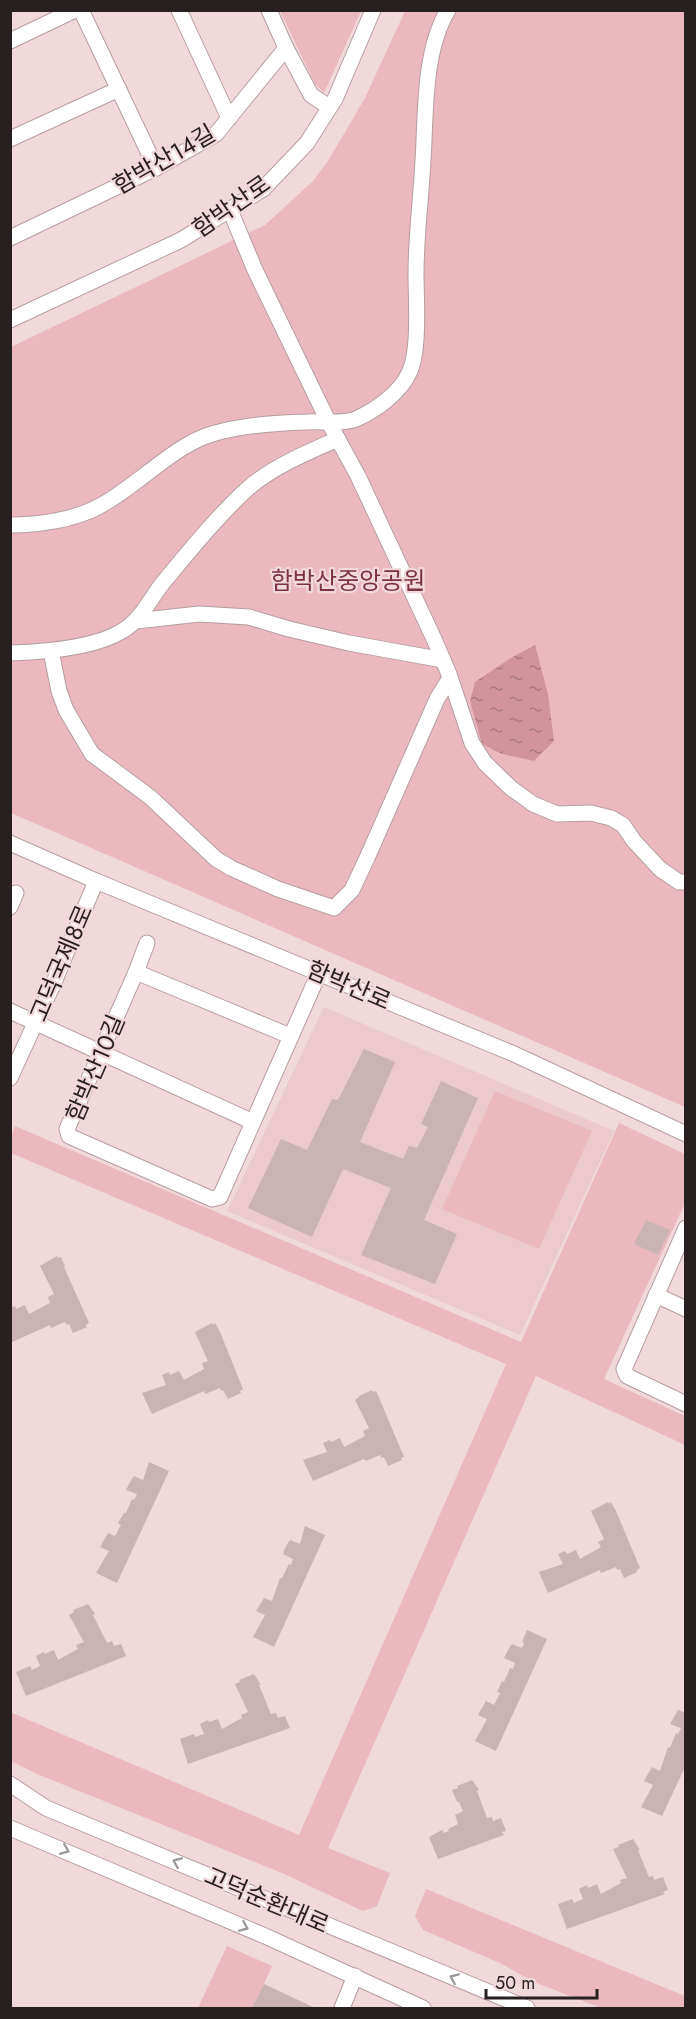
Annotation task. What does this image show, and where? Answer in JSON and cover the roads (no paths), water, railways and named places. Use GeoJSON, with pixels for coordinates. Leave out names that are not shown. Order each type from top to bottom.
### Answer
{"type":"FeatureCollection","features":[{"type":"Feature","properties":{"kind":"street"},"geometry":{"type":"LineString","coordinates":[[10,41],[75,10]]}},
{"type":"Feature","properties":{"kind":"street"},"geometry":{"type":"LineString","coordinates":[[81,10],[156,168]]}},
{"type":"Feature","properties":{"kind":"street"},"geometry":{"type":"LineString","coordinates":[[179,10],[229,118]]}},
{"type":"Feature","properties":{"kind":"street"},"geometry":{"type":"LineString","coordinates":[[269,10],[311,96],[329,107]]}},
{"type":"Feature","properties":{"kind":"street","name":"함박산로"},"geometry":{"type":"LineString","coordinates":[[10,320],[181,240],[263,189],[307,142],[329,107],[373,10]]}},
{"type":"Feature","properties":{"kind":"street"},"geometry":{"type":"LineString","coordinates":[[10,525],[54,521],[84,514],[119,494],[188,444],[211,434],[248,426],[352,421],[366,414],[400,388],[410,371],[415,345],[416,264],[426,97],[432,56],[441,21],[448,10]]}},
{"type":"Feature","properties":{"kind":"street","name":"함박산14길"},"geometry":{"type":"LineString","coordinates":[[10,238],[156,168],[216,134],[286,48]]}},
{"type":"Feature","properties":{"kind":"street"},"geometry":{"type":"LineString","coordinates":[[10,139],[119,89]]}},
{"type":"Feature","properties":{"kind":"street"},"geometry":{"type":"LineString","coordinates":[[230,210],[255,270],[328,421],[358,476],[443,660],[472,743],[485,763],[510,788],[533,804],[557,814],[591,813],[610,818],[623,825],[634,841],[660,869],[679,882],[686,882]]}},
{"type":"Feature","properties":{"kind":"street"},"geometry":{"type":"LineString","coordinates":[[10,652],[51,651],[98,641],[122,632],[136,621],[161,584],[246,489],[273,470],[338,439]]}},
{"type":"Feature","properties":{"kind":"street"},"geometry":{"type":"LineString","coordinates":[[136,621],[199,614],[249,617],[349,643],[443,660]]}},
{"type":"Feature","properties":{"kind":"street"},"geometry":{"type":"LineString","coordinates":[[51,651],[59,691],[66,710],[98,759],[150,797],[216,859],[278,889],[334,908],[352,890],[436,699],[450,678]]}},
{"type":"Feature","properties":{"kind":"street","name":"함박산로"},"geometry":{"type":"LineString","coordinates":[[10,843],[96,881],[514,1054],[686,1134]]}},
{"type":"Feature","properties":{"kind":"street","name":"고덕국제8로"},"geometry":{"type":"LineString","coordinates":[[10,1078],[96,881]]}},
{"type":"Feature","properties":{"kind":"street","name":"함박산10길"},"geometry":{"type":"LineString","coordinates":[[147,943],[68,1129],[69,1136],[212,1199],[220,1197],[319,973]]}},
{"type":"Feature","properties":{"kind":"street"},"geometry":{"type":"LineString","coordinates":[[136,972],[290,1036]]}},
{"type":"Feature","properties":{"kind":"street"},"geometry":{"type":"LineString","coordinates":[[10,1011],[102,1051],[253,1122]]}},
{"type":"Feature","properties":{"kind":"street"},"geometry":{"type":"LineString","coordinates":[[686,1228],[624,1369],[627,1376],[686,1404]]}},
{"type":"Feature","properties":{"kind":"street"},"geometry":{"type":"LineString","coordinates":[[656,1295],[686,1309]]}},
{"type":"Feature","properties":{"kind":"street","name":"고덕순환대로"},"geometry":{"type":"LineString","coordinates":[[10,1784],[46,1808],[527,2008]]}},
{"type":"Feature","properties":{"kind":"street","name":"고덕순환대로"},"geometry":{"type":"LineString","coordinates":[[10,1828],[355,1976],[423,2008]]}},
{"type":"Feature","properties":{"kind":"street"},"geometry":{"type":"LineString","coordinates":[[342,2008],[355,1976]]}},
{"type":"Feature","properties":{"kind":"water"},"geometry":{"type":"Polygon","coordinates":[[[535,645],[548,694],[554,741],[534,761],[502,754],[482,744],[470,701],[475,682],[535,645]]]}},
{"type":"Feature","properties":{"kind":"park label","name":"함박산중앙공원"},"geometry":{"type":"Point","coordinates":[348,580]}}]}
